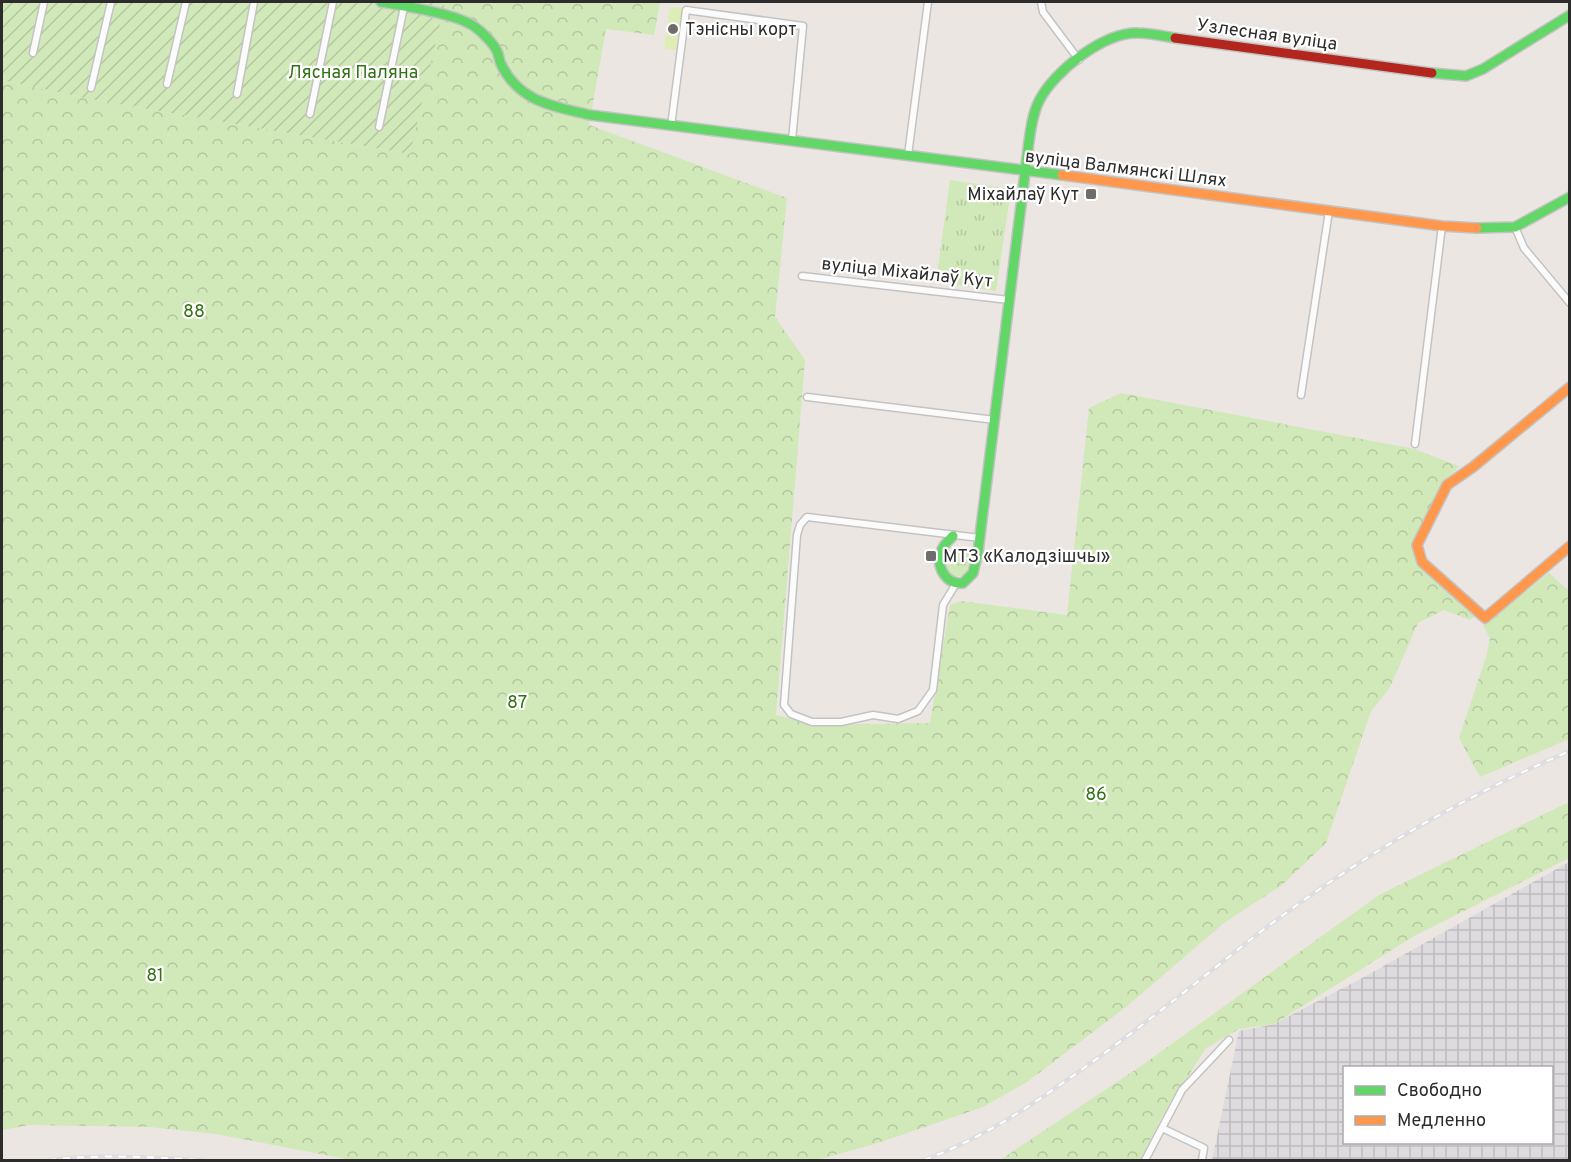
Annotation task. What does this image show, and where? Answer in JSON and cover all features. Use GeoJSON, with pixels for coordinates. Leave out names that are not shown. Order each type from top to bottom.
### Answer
{"type":"FeatureCollection","features":[{"type":"Feature","properties":{"kind":"street"},"geometry":{"type":"LineString","coordinates":[[33,53],[44,2]]}},
{"type":"Feature","properties":{"kind":"street"},"geometry":{"type":"LineString","coordinates":[[91,88],[111,2]]}},
{"type":"Feature","properties":{"kind":"street"},"geometry":{"type":"LineString","coordinates":[[167,84],[186,2]]}},
{"type":"Feature","properties":{"kind":"street"},"geometry":{"type":"LineString","coordinates":[[237,94],[254,2]]}},
{"type":"Feature","properties":{"kind":"street"},"geometry":{"type":"LineString","coordinates":[[310,114],[333,2]]}},
{"type":"Feature","properties":{"kind":"street","name":"вуліца Валмянскі Шлях"},"geometry":{"type":"LineString","coordinates":[[381,2],[438,13],[474,26],[496,49],[501,64],[510,79],[527,96],[572,111],[627,121],[792,140],[1442,226],[1487,229],[1515,227],[1569,197]]}},
{"type":"Feature","properties":{"kind":"street"},"geometry":{"type":"LineString","coordinates":[[908,155],[928,2]]}},
{"type":"Feature","properties":{"kind":"street"},"geometry":{"type":"LineString","coordinates":[[1041,2],[1043,12],[1079,60]]}},
{"type":"Feature","properties":{"kind":"street"},"geometry":{"type":"LineString","coordinates":[[379,127],[404,7]]}},
{"type":"Feature","properties":{"kind":"street"},"geometry":{"type":"LineString","coordinates":[[671,126],[686,10],[803,26],[792,140]]}},
{"type":"Feature","properties":{"kind":"street","name":"Узлесная вуліца"},"geometry":{"type":"LineString","coordinates":[[1025,171],[1035,111],[1041,97],[1055,80],[1111,38],[1138,33],[1448,75],[1466,75],[1483,69],[1569,15]]}},
{"type":"Feature","properties":{"kind":"street","name":"вуліца Міхайлаў Кут"},"geometry":{"type":"LineString","coordinates":[[953,536],[807,517],[800,525],[797,535],[784,705],[791,714],[812,722],[841,722],[873,715],[898,719],[918,711],[933,690],[943,605],[957,582],[970,579],[980,538],[1025,171]]}},
{"type":"Feature","properties":{"kind":"street"},"geometry":{"type":"LineString","coordinates":[[1301,395],[1329,211]]}},
{"type":"Feature","properties":{"kind":"street"},"geometry":{"type":"LineString","coordinates":[[1415,444],[1442,226]]}},
{"type":"Feature","properties":{"kind":"street"},"geometry":{"type":"LineString","coordinates":[[1515,227],[1524,248],[1569,303]]}},
{"type":"Feature","properties":{"kind":"street","name":"вуліца Міхайлаў Кут"},"geometry":{"type":"LineString","coordinates":[[802,276],[1009,300]]}},
{"type":"Feature","properties":{"kind":"street"},"geometry":{"type":"LineString","coordinates":[[1569,387],[1473,467],[1447,485],[1417,545],[1422,562],[1485,618],[1569,546]]}},
{"type":"Feature","properties":{"kind":"street"},"geometry":{"type":"LineString","coordinates":[[807,397],[995,420]]}},
{"type":"Feature","properties":{"kind":"street"},"geometry":{"type":"LineString","coordinates":[[957,582],[943,576],[938,561],[943,547],[953,536],[980,538]]}},
{"type":"Feature","properties":{"kind":"street"},"geometry":{"type":"LineString","coordinates":[[1145,1161],[1182,1090],[1229,1040]]}},
{"type":"Feature","properties":{"kind":"street"},"geometry":{"type":"LineString","coordinates":[[1162,1128],[1204,1148],[1202,1161]]}},
{"type":"Feature","properties":{"kind":"shaded area"},"geometry":{"type":"Polygon","coordinates":[[[1569,862],[1569,1160],[1212,1160],[1239,1031],[1274,1024],[1364,977],[1569,862]]]}},
{"type":"Feature","properties":{"kind":"green space","name":"Лясная Паляна"},"geometry":{"type":"Polygon","coordinates":[[[2,2],[445,2],[410,154],[90,99],[2,80],[2,2]]]}},
{"type":"Feature","properties":{"kind":"green space"},"geometry":{"type":"Polygon","coordinates":[[[445,2],[660,2],[654,35],[606,29],[589,125],[787,198],[775,317],[805,360],[776,715],[816,725],[930,723],[950,605],[961,601],[1067,615],[1089,408],[1121,393],[1414,449],[1459,466],[1444,484],[1412,543],[1418,564],[1477,615],[1470,620],[1444,610],[1418,623],[1389,689],[1371,711],[1326,843],[1282,885],[1224,923],[1126,1007],[1027,1082],[983,1107],[875,1144],[817,1160],[351,1160],[216,1134],[150,1127],[29,1125],[2,1130],[2,80],[90,99],[409,154],[445,2]]]}},
{"type":"Feature","properties":{"kind":"green space","name":"Тэнісны корт"},"geometry":{"type":"Polygon","coordinates":[[[670,7],[682,8],[676,50],[664,49],[670,7]]]}},
{"type":"Feature","properties":{"kind":"green space"},"geometry":{"type":"Polygon","coordinates":[[[950,180],[1011,189],[996,291],[936,282],[950,180]]]}},
{"type":"Feature","properties":{"kind":"green space"},"geometry":{"type":"Polygon","coordinates":[[[950,551],[970,554],[966,574],[950,575],[947,563],[950,551]]]}},
{"type":"Feature","properties":{"kind":"green space"},"geometry":{"type":"Polygon","coordinates":[[[1549,573],[1569,591],[1569,739],[1480,777],[1459,738],[1486,657],[1490,638],[1483,625],[1549,573]]]}},
{"type":"Feature","properties":{"kind":"green space"},"geometry":{"type":"Polygon","coordinates":[[[1569,802],[1569,858],[1414,936],[1274,1024],[1239,1029],[1206,1048],[1162,1117],[1140,1160],[1000,1160],[1141,1066],[1379,895],[1569,802]]]}},
{"type":"Feature","properties":{"kind":"railway"},"geometry":{"type":"LineString","coordinates":[[924,1160],[989,1130],[1049,1092],[1170,1003],[1287,912],[1364,860],[1444,812],[1570,751]]}},
{"type":"Feature","properties":{"kind":"railway"},"geometry":{"type":"LineString","coordinates":[[49,1160],[106,1157],[202,1160]]}},
{"type":"Feature","properties":{"kind":"traffic: fast"},"geometry":{"type":"LineString","coordinates":[[381,2],[444,14],[467,22],[493,45],[508,77],[517,87],[538,100],[563,109],[590,115],[1062,175]]}},
{"type":"Feature","properties":{"kind":"traffic: fast"},"geometry":{"type":"LineString","coordinates":[[1432,73],[1466,76],[1483,69],[1570,15]]}},
{"type":"Feature","properties":{"kind":"traffic: fast"},"geometry":{"type":"LineString","coordinates":[[953,536],[942,550],[941,569],[947,578],[963,583],[973,573],[978,552],[1029,141],[1032,120],[1039,101],[1046,89],[1068,66],[1081,55],[1110,39],[1138,33],[1175,38]]}},
{"type":"Feature","properties":{"kind":"traffic: fast"},"geometry":{"type":"LineString","coordinates":[[1477,228],[1515,227],[1570,197]]}},
{"type":"Feature","properties":{"kind":"traffic: slow"},"geometry":{"type":"LineString","coordinates":[[1062,175],[1442,226],[1477,228]]}},
{"type":"Feature","properties":{"kind":"traffic: slow"},"geometry":{"type":"LineString","coordinates":[[1570,387],[1473,467],[1447,485],[1417,545],[1422,562],[1485,618],[1570,546]]}},
{"type":"Feature","properties":{"kind":"traffic: jam"},"geometry":{"type":"LineString","coordinates":[[1175,38],[1432,73]]}},
{"type":"Feature","properties":{"kind":"place","name":"Тэнісны корт"},"geometry":{"type":"Point","coordinates":[673,29]}},
{"type":"Feature","properties":{"kind":"place","name":"Міхайлаў Кут"},"geometry":{"type":"Point","coordinates":[1091,194]}},
{"type":"Feature","properties":{"kind":"place","name":"МТЗ «Калодзішчы»"},"geometry":{"type":"Point","coordinates":[931,556]}},
{"type":"Feature","properties":{"kind":"park label","name":"88"},"geometry":{"type":"Point","coordinates":[194,311]}},
{"type":"Feature","properties":{"kind":"park label","name":"87"},"geometry":{"type":"Point","coordinates":[517,702]}},
{"type":"Feature","properties":{"kind":"park label","name":"86"},"geometry":{"type":"Point","coordinates":[1096,794]}},
{"type":"Feature","properties":{"kind":"park label","name":"81"},"geometry":{"type":"Point","coordinates":[155,975]}}]}
